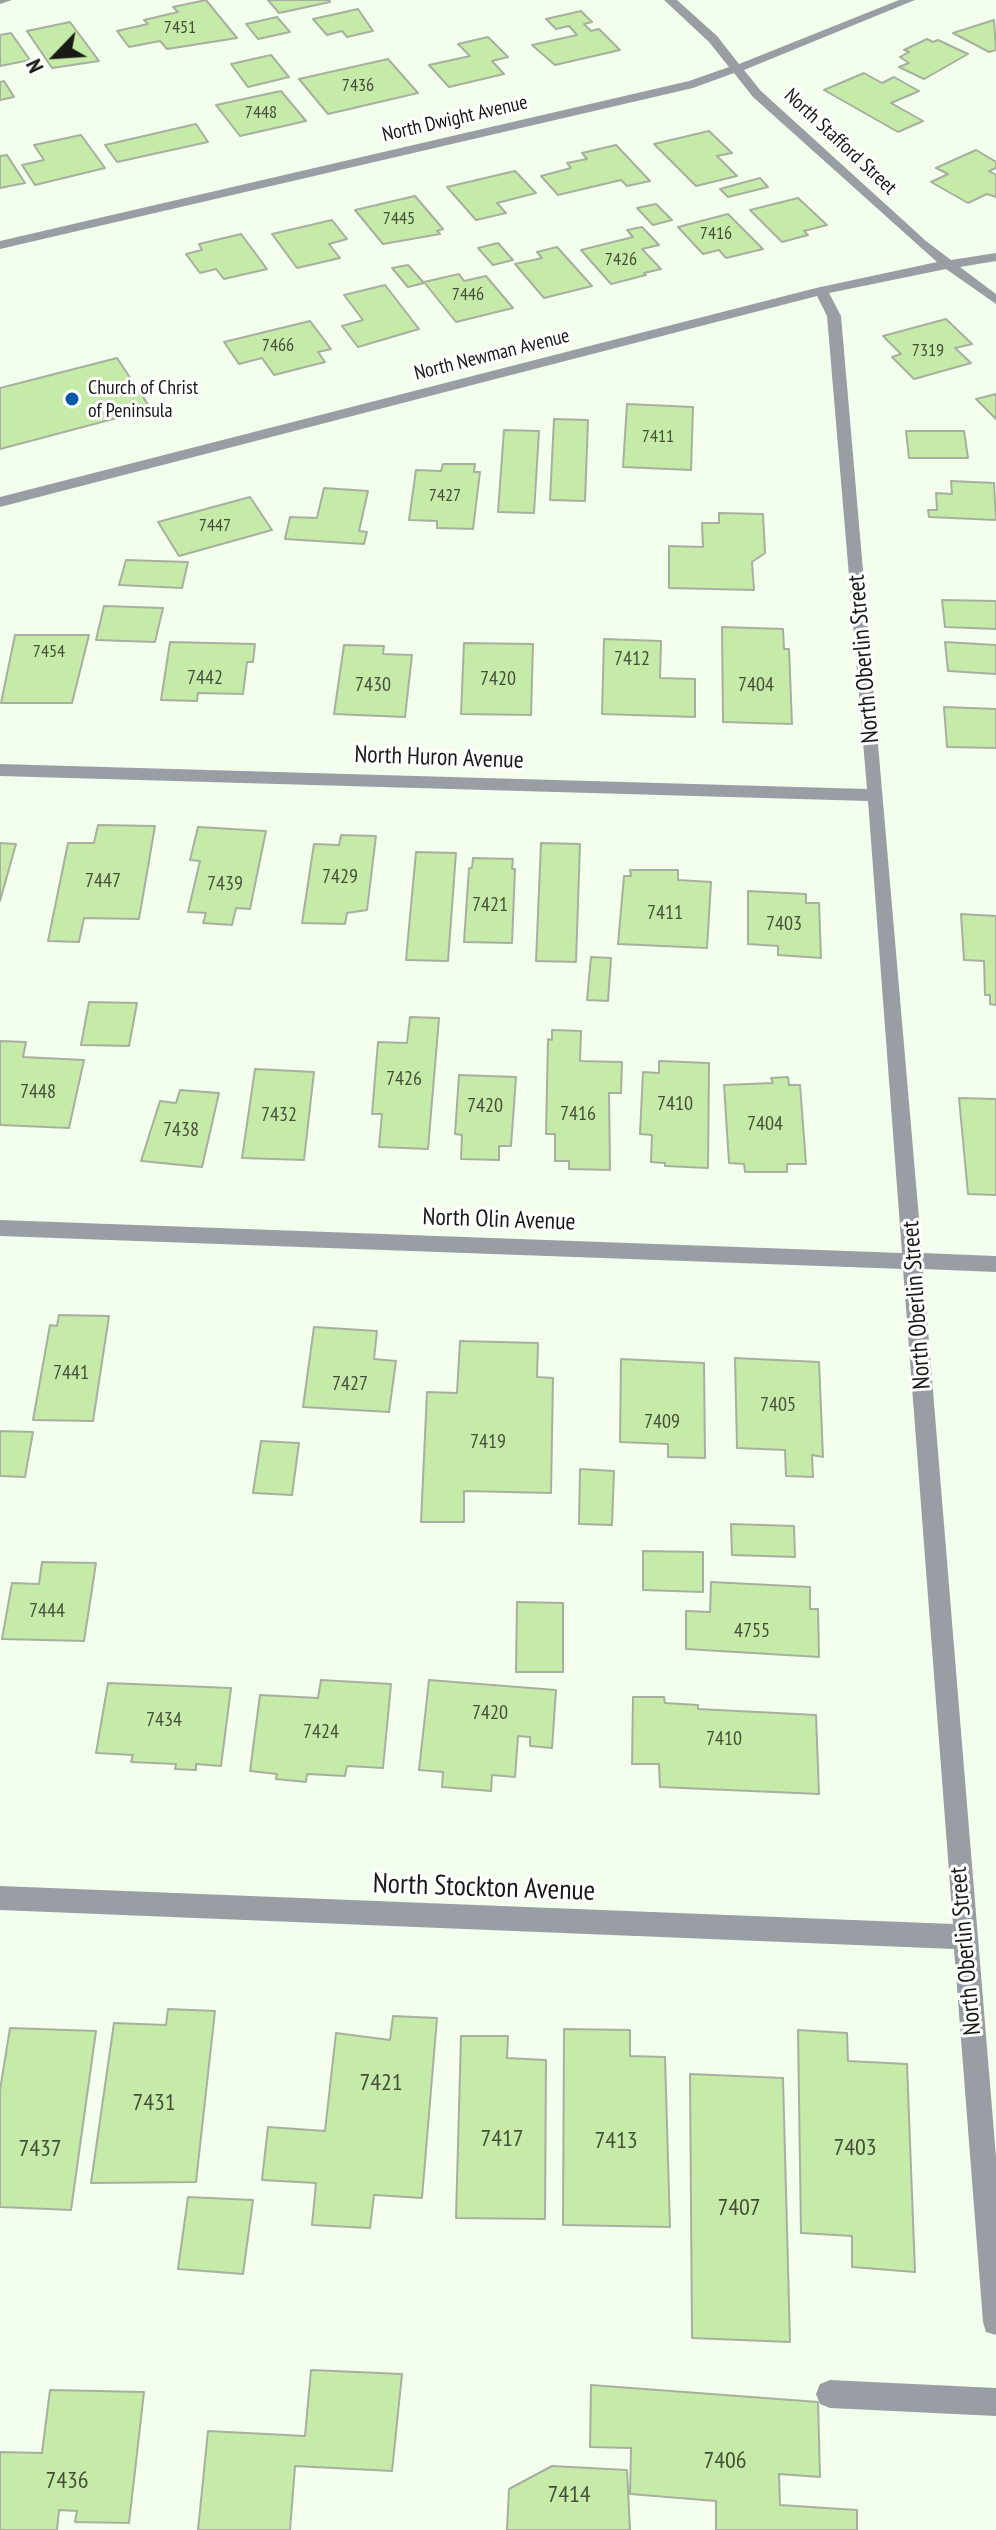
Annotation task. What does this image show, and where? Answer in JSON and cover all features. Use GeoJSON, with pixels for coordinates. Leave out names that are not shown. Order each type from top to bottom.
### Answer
{"type":"FeatureCollection","features":[{"type":"Feature","properties":{"kind":"street","name":"North Stafford Street"},"geometry":{"type":"LineString","coordinates":[[670,0],[713,39],[757,94],[921,244],[996,300]]}},
{"type":"Feature","properties":{"kind":"street","name":"North Dwight Avenue"},"geometry":{"type":"LineString","coordinates":[[0,245],[693,84],[909,0]]}},
{"type":"Feature","properties":{"kind":"street","name":"North Newman Avenue"},"geometry":{"type":"LineString","coordinates":[[0,502],[821,291],[900,272],[996,257]]}},
{"type":"Feature","properties":{"kind":"street","name":"North Oberlin Street"},"geometry":{"type":"LineString","coordinates":[[821,291],[834,316],[876,795],[996,2322]]}},
{"type":"Feature","properties":{"kind":"street","name":"North Huron Avenue"},"geometry":{"type":"LineString","coordinates":[[0,770],[876,795]]}},
{"type":"Feature","properties":{"kind":"street","name":"North Olin Avenue"},"geometry":{"type":"LineString","coordinates":[[0,1228],[996,1264]]}},
{"type":"Feature","properties":{"kind":"street","name":"North Stockton Avenue"},"geometry":{"type":"LineString","coordinates":[[0,1898],[965,1937]]}},
{"type":"Feature","properties":{"kind":"street"},"geometry":{"type":"LineString","coordinates":[[830,2394],[996,2402]]}},
{"type":"Feature","properties":{"kind":"building"},"geometry":{"type":"Polygon","coordinates":[[[206,0],[237,38],[167,49],[160,41],[129,47],[117,31],[148,24],[144,20],[178,12],[173,7],[206,0]]]}},
{"type":"Feature","properties":{"kind":"building"},"geometry":{"type":"Polygon","coordinates":[[[268,0],[329,0],[330,2],[279,13],[268,0]]]}},
{"type":"Feature","properties":{"kind":"building"},"geometry":{"type":"Polygon","coordinates":[[[358,9],[373,31],[347,37],[342,31],[327,35],[313,19],[358,9]]]}},
{"type":"Feature","properties":{"kind":"building"},"geometry":{"type":"Polygon","coordinates":[[[581,11],[592,22],[584,24],[591,31],[599,29],[620,50],[555,65],[532,45],[577,35],[569,26],[556,29],[546,19],[581,11]]]}},
{"type":"Feature","properties":{"kind":"building"},"geometry":{"type":"Polygon","coordinates":[[[277,17],[290,32],[258,39],[246,24],[277,17]]]}},
{"type":"Feature","properties":{"kind":"building"},"geometry":{"type":"Polygon","coordinates":[[[994,20],[996,50],[989,52],[953,33],[994,20]]]}},
{"type":"Feature","properties":{"kind":"building"},"geometry":{"type":"Polygon","coordinates":[[[70,22],[99,61],[52,68],[27,31],[70,22]]]}},
{"type":"Feature","properties":{"kind":"building"},"geometry":{"type":"Polygon","coordinates":[[[11,33],[30,60],[0,66],[0,35],[11,33]]]}},
{"type":"Feature","properties":{"kind":"building"},"geometry":{"type":"Polygon","coordinates":[[[488,37],[508,57],[492,61],[504,74],[449,87],[429,65],[470,56],[458,44],[488,37]]]}},
{"type":"Feature","properties":{"kind":"building"},"geometry":{"type":"Polygon","coordinates":[[[927,39],[933,42],[938,40],[968,54],[924,79],[899,67],[909,63],[900,57],[909,52],[904,50],[927,39]]]}},
{"type":"Feature","properties":{"kind":"building"},"geometry":{"type":"Polygon","coordinates":[[[271,55],[289,77],[248,87],[231,64],[271,55]]]}},
{"type":"Feature","properties":{"kind":"building"},"geometry":{"type":"Polygon","coordinates":[[[388,59],[418,93],[328,114],[299,79],[388,59]]]}},
{"type":"Feature","properties":{"kind":"building"},"geometry":{"type":"Polygon","coordinates":[[[864,73],[882,83],[894,77],[919,91],[891,103],[923,121],[898,132],[824,90],[864,73]]]}},
{"type":"Feature","properties":{"kind":"building"},"geometry":{"type":"Polygon","coordinates":[[[4,81],[14,97],[0,100],[0,82],[4,81]]]}},
{"type":"Feature","properties":{"kind":"building"},"geometry":{"type":"Polygon","coordinates":[[[281,91],[306,121],[240,136],[216,105],[281,91]]]}},
{"type":"Feature","properties":{"kind":"building"},"geometry":{"type":"Polygon","coordinates":[[[196,124],[208,142],[117,162],[105,145],[196,124]]]}},
{"type":"Feature","properties":{"kind":"building"},"geometry":{"type":"Polygon","coordinates":[[[709,131],[732,153],[717,156],[737,176],[696,186],[654,144],[709,131]]]}},
{"type":"Feature","properties":{"kind":"building"},"geometry":{"type":"Polygon","coordinates":[[[81,135],[105,168],[35,185],[22,165],[44,160],[34,145],[81,135]]]}},
{"type":"Feature","properties":{"kind":"building"},"geometry":{"type":"Polygon","coordinates":[[[616,145],[650,181],[627,186],[621,180],[558,195],[541,176],[571,168],[567,163],[587,159],[582,153],[616,145]]]}},
{"type":"Feature","properties":{"kind":"building"},"geometry":{"type":"Polygon","coordinates":[[[976,150],[996,162],[996,168],[989,171],[996,175],[996,197],[987,194],[968,203],[931,182],[948,174],[936,168],[976,150]]]}},
{"type":"Feature","properties":{"kind":"building"},"geometry":{"type":"Polygon","coordinates":[[[7,155],[25,183],[0,188],[0,156],[7,155]]]}},
{"type":"Feature","properties":{"kind":"building"},"geometry":{"type":"Polygon","coordinates":[[[515,171],[536,193],[497,203],[506,213],[476,220],[447,187],[515,171]]]}},
{"type":"Feature","properties":{"kind":"building"},"geometry":{"type":"Polygon","coordinates":[[[760,178],[768,187],[728,197],[720,189],[760,178]]]}},
{"type":"Feature","properties":{"kind":"building"},"geometry":{"type":"Polygon","coordinates":[[[415,196],[443,229],[437,231],[440,234],[383,244],[355,210],[415,196]]]}},
{"type":"Feature","properties":{"kind":"building"},"geometry":{"type":"Polygon","coordinates":[[[798,198],[827,225],[804,231],[808,235],[782,242],[750,210],[798,198]]]}},
{"type":"Feature","properties":{"kind":"building"},"geometry":{"type":"Polygon","coordinates":[[[656,204],[672,220],[653,225],[637,208],[656,204]]]}},
{"type":"Feature","properties":{"kind":"building"},"geometry":{"type":"Polygon","coordinates":[[[728,214],[763,249],[726,258],[719,250],[703,254],[678,227],[728,214]]]}},
{"type":"Feature","properties":{"kind":"building"},"geometry":{"type":"Polygon","coordinates":[[[332,220],[347,239],[329,244],[340,258],[297,268],[272,234],[332,220]]]}},
{"type":"Feature","properties":{"kind":"building"},"geometry":{"type":"Polygon","coordinates":[[[642,227],[659,245],[642,249],[661,269],[644,273],[646,275],[611,284],[581,250],[633,237],[627,230],[642,227]]]}},
{"type":"Feature","properties":{"kind":"building"},"geometry":{"type":"Polygon","coordinates":[[[241,234],[267,269],[224,279],[216,269],[200,273],[186,254],[202,250],[199,244],[241,234]]]}},
{"type":"Feature","properties":{"kind":"building"},"geometry":{"type":"Polygon","coordinates":[[[498,243],[513,260],[493,265],[478,248],[498,243]]]}},
{"type":"Feature","properties":{"kind":"building"},"geometry":{"type":"Polygon","coordinates":[[[557,247],[592,286],[544,298],[515,264],[542,258],[537,252],[557,247]]]}},
{"type":"Feature","properties":{"kind":"building"},"geometry":{"type":"Polygon","coordinates":[[[408,265],[424,283],[408,287],[392,268],[408,265]]]}},
{"type":"Feature","properties":{"kind":"building"},"geometry":{"type":"Polygon","coordinates":[[[459,274],[464,281],[486,276],[513,308],[456,322],[424,282],[459,274]]]}},
{"type":"Feature","properties":{"kind":"building"},"geometry":{"type":"Polygon","coordinates":[[[385,285],[419,329],[358,347],[342,326],[363,320],[344,295],[385,285]]]}},
{"type":"Feature","properties":{"kind":"building"},"geometry":{"type":"Polygon","coordinates":[[[946,319],[972,344],[955,348],[971,363],[914,379],[892,357],[901,354],[883,336],[946,319]]]}},
{"type":"Feature","properties":{"kind":"building"},"geometry":{"type":"Polygon","coordinates":[[[310,321],[331,349],[318,352],[325,362],[274,375],[262,358],[239,364],[224,342],[310,321]]]}},
{"type":"Feature","properties":{"kind":"building","name":"Church of Christ of Peninsula"},"geometry":{"type":"Polygon","coordinates":[[[117,358],[151,409],[0,449],[0,388],[117,358]]]}},
{"type":"Feature","properties":{"kind":"building"},"geometry":{"type":"Polygon","coordinates":[[[996,394],[996,419],[976,399],[996,394]]]}},
{"type":"Feature","properties":{"kind":"building"},"geometry":{"type":"Polygon","coordinates":[[[627,404],[693,407],[691,470],[623,467],[627,404]]]}},
{"type":"Feature","properties":{"kind":"building"},"geometry":{"type":"Polygon","coordinates":[[[554,419],[588,420],[585,501],[550,500],[554,419]]]}},
{"type":"Feature","properties":{"kind":"building"},"geometry":{"type":"Polygon","coordinates":[[[504,430],[539,431],[534,513],[498,512],[504,430]]]}},
{"type":"Feature","properties":{"kind":"building"},"geometry":{"type":"Polygon","coordinates":[[[906,431],[964,431],[968,458],[909,458],[906,431]]]}},
{"type":"Feature","properties":{"kind":"building"},"geometry":{"type":"Polygon","coordinates":[[[443,464],[475,464],[474,472],[480,472],[473,529],[437,528],[437,521],[409,520],[416,470],[441,471],[443,464]]]}},
{"type":"Feature","properties":{"kind":"building"},"geometry":{"type":"Polygon","coordinates":[[[951,481],[994,483],[996,520],[929,517],[928,510],[937,510],[936,493],[952,494],[951,481]]]}},
{"type":"Feature","properties":{"kind":"building"},"geometry":{"type":"Polygon","coordinates":[[[324,488],[368,491],[359,531],[367,532],[364,544],[285,539],[290,517],[317,518],[324,488]]]}},
{"type":"Feature","properties":{"kind":"building"},"geometry":{"type":"Polygon","coordinates":[[[250,497],[272,530],[179,556],[158,522],[250,497]]]}},
{"type":"Feature","properties":{"kind":"building"},"geometry":{"type":"Polygon","coordinates":[[[719,513],[763,514],[765,553],[752,562],[754,590],[669,588],[669,546],[703,547],[702,523],[719,523],[719,513]]]}},
{"type":"Feature","properties":{"kind":"building"},"geometry":{"type":"Polygon","coordinates":[[[126,560],[188,562],[182,588],[119,585],[126,560]]]}},
{"type":"Feature","properties":{"kind":"building"},"geometry":{"type":"Polygon","coordinates":[[[942,600],[996,601],[996,629],[945,627],[942,600]]]}},
{"type":"Feature","properties":{"kind":"building"},"geometry":{"type":"Polygon","coordinates":[[[104,606],[163,608],[155,642],[96,640],[104,606]]]}},
{"type":"Feature","properties":{"kind":"building"},"geometry":{"type":"Polygon","coordinates":[[[722,627],[783,629],[784,649],[789,649],[792,724],[723,722],[722,627]]]}},
{"type":"Feature","properties":{"kind":"building"},"geometry":{"type":"Polygon","coordinates":[[[15,635],[89,635],[72,703],[1,703],[15,635]]]}},
{"type":"Feature","properties":{"kind":"building"},"geometry":{"type":"Polygon","coordinates":[[[604,639],[661,641],[660,678],[695,679],[695,717],[602,714],[604,639]]]}},
{"type":"Feature","properties":{"kind":"building"},"geometry":{"type":"Polygon","coordinates":[[[170,642],[255,644],[253,662],[247,662],[243,694],[198,693],[197,701],[161,700],[170,642]]]}},
{"type":"Feature","properties":{"kind":"building"},"geometry":{"type":"Polygon","coordinates":[[[945,642],[996,645],[996,674],[948,671],[945,642]]]}},
{"type":"Feature","properties":{"kind":"building"},"geometry":{"type":"Polygon","coordinates":[[[464,643],[533,644],[531,715],[461,714],[464,643]]]}},
{"type":"Feature","properties":{"kind":"building"},"geometry":{"type":"Polygon","coordinates":[[[344,645],[384,646],[383,654],[412,655],[405,717],[334,714],[344,645]]]}},
{"type":"Feature","properties":{"kind":"building"},"geometry":{"type":"Polygon","coordinates":[[[944,707],[996,709],[996,748],[947,747],[944,707]]]}},
{"type":"Feature","properties":{"kind":"building"},"geometry":{"type":"Polygon","coordinates":[[[98,825],[155,826],[139,919],[84,918],[79,942],[48,941],[68,843],[94,843],[98,825]]]}},
{"type":"Feature","properties":{"kind":"building"},"geometry":{"type":"Polygon","coordinates":[[[198,827],[266,831],[250,909],[236,908],[232,925],[203,923],[206,913],[188,912],[200,861],[190,860],[198,827]]]}},
{"type":"Feature","properties":{"kind":"building"},"geometry":{"type":"Polygon","coordinates":[[[341,835],[376,836],[367,910],[347,913],[345,924],[302,923],[314,844],[339,845],[341,835]]]}},
{"type":"Feature","properties":{"kind":"building"},"geometry":{"type":"Polygon","coordinates":[[[0,843],[16,844],[0,901],[0,843]]]}},
{"type":"Feature","properties":{"kind":"building"},"geometry":{"type":"Polygon","coordinates":[[[541,843],[580,844],[576,962],[536,961],[541,843]]]}},
{"type":"Feature","properties":{"kind":"building"},"geometry":{"type":"Polygon","coordinates":[[[416,852],[456,853],[448,961],[406,960],[416,852]]]}},
{"type":"Feature","properties":{"kind":"building"},"geometry":{"type":"Polygon","coordinates":[[[473,858],[513,859],[512,943],[464,942],[469,868],[472,868],[473,858]]]}},
{"type":"Feature","properties":{"kind":"building"},"geometry":{"type":"Polygon","coordinates":[[[630,870],[678,870],[678,880],[711,882],[707,948],[618,944],[624,876],[631,876],[630,870]]]}},
{"type":"Feature","properties":{"kind":"building"},"geometry":{"type":"Polygon","coordinates":[[[748,891],[806,894],[806,903],[819,903],[821,958],[778,955],[778,946],[748,944],[748,891]]]}},
{"type":"Feature","properties":{"kind":"building"},"geometry":{"type":"Polygon","coordinates":[[[961,914],[996,916],[996,1005],[990,1004],[990,995],[985,995],[984,961],[964,960],[961,914]]]}},
{"type":"Feature","properties":{"kind":"building"},"geometry":{"type":"Polygon","coordinates":[[[591,957],[611,958],[608,1001],[587,1000],[591,957]]]}},
{"type":"Feature","properties":{"kind":"building"},"geometry":{"type":"Polygon","coordinates":[[[89,1002],[137,1003],[129,1046],[81,1045],[89,1002]]]}},
{"type":"Feature","properties":{"kind":"building"},"geometry":{"type":"Polygon","coordinates":[[[410,1017],[439,1018],[428,1149],[379,1147],[382,1114],[372,1114],[378,1042],[407,1043],[410,1017]]]}},
{"type":"Feature","properties":{"kind":"building"},"geometry":{"type":"Polygon","coordinates":[[[552,1030],[581,1031],[580,1061],[622,1062],[621,1093],[609,1093],[610,1170],[569,1169],[569,1161],[555,1161],[555,1134],[546,1134],[548,1039],[552,1040],[552,1030]]]}},
{"type":"Feature","properties":{"kind":"building"},"geometry":{"type":"Polygon","coordinates":[[[0,1041],[26,1042],[23,1057],[84,1060],[69,1128],[0,1125],[0,1041]]]}},
{"type":"Feature","properties":{"kind":"building"},"geometry":{"type":"Polygon","coordinates":[[[659,1061],[709,1063],[708,1168],[665,1166],[665,1163],[651,1162],[652,1135],[640,1134],[643,1072],[659,1073],[659,1061]]]}},
{"type":"Feature","properties":{"kind":"building"},"geometry":{"type":"Polygon","coordinates":[[[255,1069],[314,1072],[304,1160],[242,1158],[255,1069]]]}},
{"type":"Feature","properties":{"kind":"building"},"geometry":{"type":"Polygon","coordinates":[[[459,1075],[516,1077],[511,1146],[499,1146],[499,1160],[461,1159],[462,1135],[455,1134],[459,1075]]]}},
{"type":"Feature","properties":{"kind":"building"},"geometry":{"type":"Polygon","coordinates":[[[788,1077],[789,1085],[800,1085],[806,1164],[787,1164],[787,1172],[745,1172],[744,1164],[729,1163],[724,1085],[773,1083],[771,1078],[788,1077]]]}},
{"type":"Feature","properties":{"kind":"building"},"geometry":{"type":"Polygon","coordinates":[[[180,1090],[219,1093],[202,1167],[141,1161],[160,1101],[176,1103],[180,1090]]]}},
{"type":"Feature","properties":{"kind":"building"},"geometry":{"type":"Polygon","coordinates":[[[959,1098],[996,1099],[996,1195],[968,1194],[959,1098]]]}},
{"type":"Feature","properties":{"kind":"building"},"geometry":{"type":"Polygon","coordinates":[[[59,1315],[109,1316],[93,1421],[33,1420],[50,1325],[57,1326],[59,1315]]]}},
{"type":"Feature","properties":{"kind":"building"},"geometry":{"type":"Polygon","coordinates":[[[314,1327],[377,1331],[374,1359],[396,1361],[389,1412],[303,1407],[314,1327]]]}},
{"type":"Feature","properties":{"kind":"building"},"geometry":{"type":"Polygon","coordinates":[[[460,1341],[538,1343],[537,1377],[553,1378],[551,1493],[464,1491],[464,1522],[421,1522],[427,1392],[457,1393],[460,1341]]]}},
{"type":"Feature","properties":{"kind":"building"},"geometry":{"type":"Polygon","coordinates":[[[735,1358],[819,1362],[823,1457],[812,1455],[813,1477],[786,1476],[785,1450],[737,1448],[735,1358]]]}},
{"type":"Feature","properties":{"kind":"building"},"geometry":{"type":"Polygon","coordinates":[[[621,1359],[704,1363],[705,1458],[668,1457],[668,1444],[620,1442],[621,1359]]]}},
{"type":"Feature","properties":{"kind":"building"},"geometry":{"type":"Polygon","coordinates":[[[0,1431],[33,1432],[25,1477],[0,1476],[0,1431]]]}},
{"type":"Feature","properties":{"kind":"building"},"geometry":{"type":"Polygon","coordinates":[[[261,1441],[299,1443],[292,1495],[253,1493],[261,1441]]]}},
{"type":"Feature","properties":{"kind":"building"},"geometry":{"type":"Polygon","coordinates":[[[580,1469],[614,1471],[612,1525],[579,1524],[580,1469]]]}},
{"type":"Feature","properties":{"kind":"building"},"geometry":{"type":"Polygon","coordinates":[[[731,1524],[794,1526],[795,1557],[732,1555],[731,1524]]]}},
{"type":"Feature","properties":{"kind":"building"},"geometry":{"type":"Polygon","coordinates":[[[643,1551],[703,1552],[703,1592],[643,1590],[643,1551]]]}},
{"type":"Feature","properties":{"kind":"building"},"geometry":{"type":"Polygon","coordinates":[[[42,1562],[96,1563],[84,1641],[2,1639],[12,1583],[39,1584],[42,1562]]]}},
{"type":"Feature","properties":{"kind":"building"},"geometry":{"type":"Polygon","coordinates":[[[711,1582],[810,1587],[810,1609],[818,1609],[819,1657],[686,1649],[686,1611],[710,1612],[711,1582]]]}},
{"type":"Feature","properties":{"kind":"building"},"geometry":{"type":"Polygon","coordinates":[[[517,1602],[563,1603],[563,1672],[516,1672],[517,1602]]]}},
{"type":"Feature","properties":{"kind":"building"},"geometry":{"type":"Polygon","coordinates":[[[321,1680],[391,1684],[383,1768],[347,1766],[345,1776],[307,1774],[306,1782],[276,1779],[277,1774],[250,1771],[260,1695],[318,1698],[321,1680]]]}},
{"type":"Feature","properties":{"kind":"building"},"geometry":{"type":"Polygon","coordinates":[[[429,1680],[556,1690],[552,1748],[530,1746],[530,1737],[518,1736],[515,1777],[492,1775],[491,1791],[442,1787],[443,1772],[419,1770],[429,1680]]]}},
{"type":"Feature","properties":{"kind":"building"},"geometry":{"type":"Polygon","coordinates":[[[108,1683],[231,1688],[221,1766],[196,1764],[196,1770],[175,1769],[176,1764],[131,1762],[133,1755],[96,1753],[108,1683]]]}},
{"type":"Feature","properties":{"kind":"building"},"geometry":{"type":"Polygon","coordinates":[[[633,1697],[664,1697],[665,1703],[698,1705],[698,1709],[816,1715],[819,1794],[660,1787],[659,1764],[632,1764],[633,1697]]]}},
{"type":"Feature","properties":{"kind":"building"},"geometry":{"type":"Polygon","coordinates":[[[168,2009],[215,2011],[196,2182],[91,2183],[114,2023],[166,2025],[168,2009]]]}},
{"type":"Feature","properties":{"kind":"building"},"geometry":{"type":"Polygon","coordinates":[[[393,2016],[437,2018],[422,2198],[374,2195],[370,2228],[312,2225],[316,2183],[262,2180],[268,2127],[325,2131],[336,2033],[390,2040],[393,2016]]]}},
{"type":"Feature","properties":{"kind":"building"},"geometry":{"type":"Polygon","coordinates":[[[10,2028],[96,2031],[71,2210],[0,2207],[0,2090],[10,2028]]]}},
{"type":"Feature","properties":{"kind":"building"},"geometry":{"type":"Polygon","coordinates":[[[564,2029],[630,2030],[630,2056],[665,2057],[670,2227],[563,2225],[564,2029]]]}},
{"type":"Feature","properties":{"kind":"building"},"geometry":{"type":"Polygon","coordinates":[[[798,2030],[847,2033],[848,2061],[907,2064],[915,2272],[852,2267],[852,2236],[801,2233],[798,2030]]]}},
{"type":"Feature","properties":{"kind":"building"},"geometry":{"type":"Polygon","coordinates":[[[461,2036],[508,2036],[507,2058],[546,2060],[545,2219],[456,2218],[461,2036]]]}},
{"type":"Feature","properties":{"kind":"building"},"geometry":{"type":"Polygon","coordinates":[[[690,2074],[783,2078],[790,2342],[692,2338],[690,2074]]]}},
{"type":"Feature","properties":{"kind":"building"},"geometry":{"type":"Polygon","coordinates":[[[188,2197],[253,2200],[243,2274],[178,2269],[188,2197]]]}},
{"type":"Feature","properties":{"kind":"building"},"geometry":{"type":"Polygon","coordinates":[[[311,2370],[402,2374],[392,2471],[295,2466],[290,2530],[198,2530],[208,2431],[305,2436],[311,2370]]]}},
{"type":"Feature","properties":{"kind":"building"},"geometry":{"type":"Polygon","coordinates":[[[591,2385],[818,2402],[820,2477],[779,2474],[780,2505],[857,2510],[857,2530],[716,2530],[716,2501],[630,2494],[631,2448],[590,2447],[591,2385]]]}},
{"type":"Feature","properties":{"kind":"building"},"geometry":{"type":"Polygon","coordinates":[[[50,2390],[144,2392],[129,2523],[75,2522],[77,2511],[59,2510],[57,2530],[0,2530],[0,2452],[42,2453],[50,2390]]]}},
{"type":"Feature","properties":{"kind":"building"},"geometry":{"type":"Polygon","coordinates":[[[552,2466],[627,2470],[630,2530],[507,2530],[509,2489],[552,2466]]]}},
{"type":"Feature","properties":{"kind":"place","name":"Church of Christ of Peninsula"},"geometry":{"type":"Point","coordinates":[72,399]}}]}
